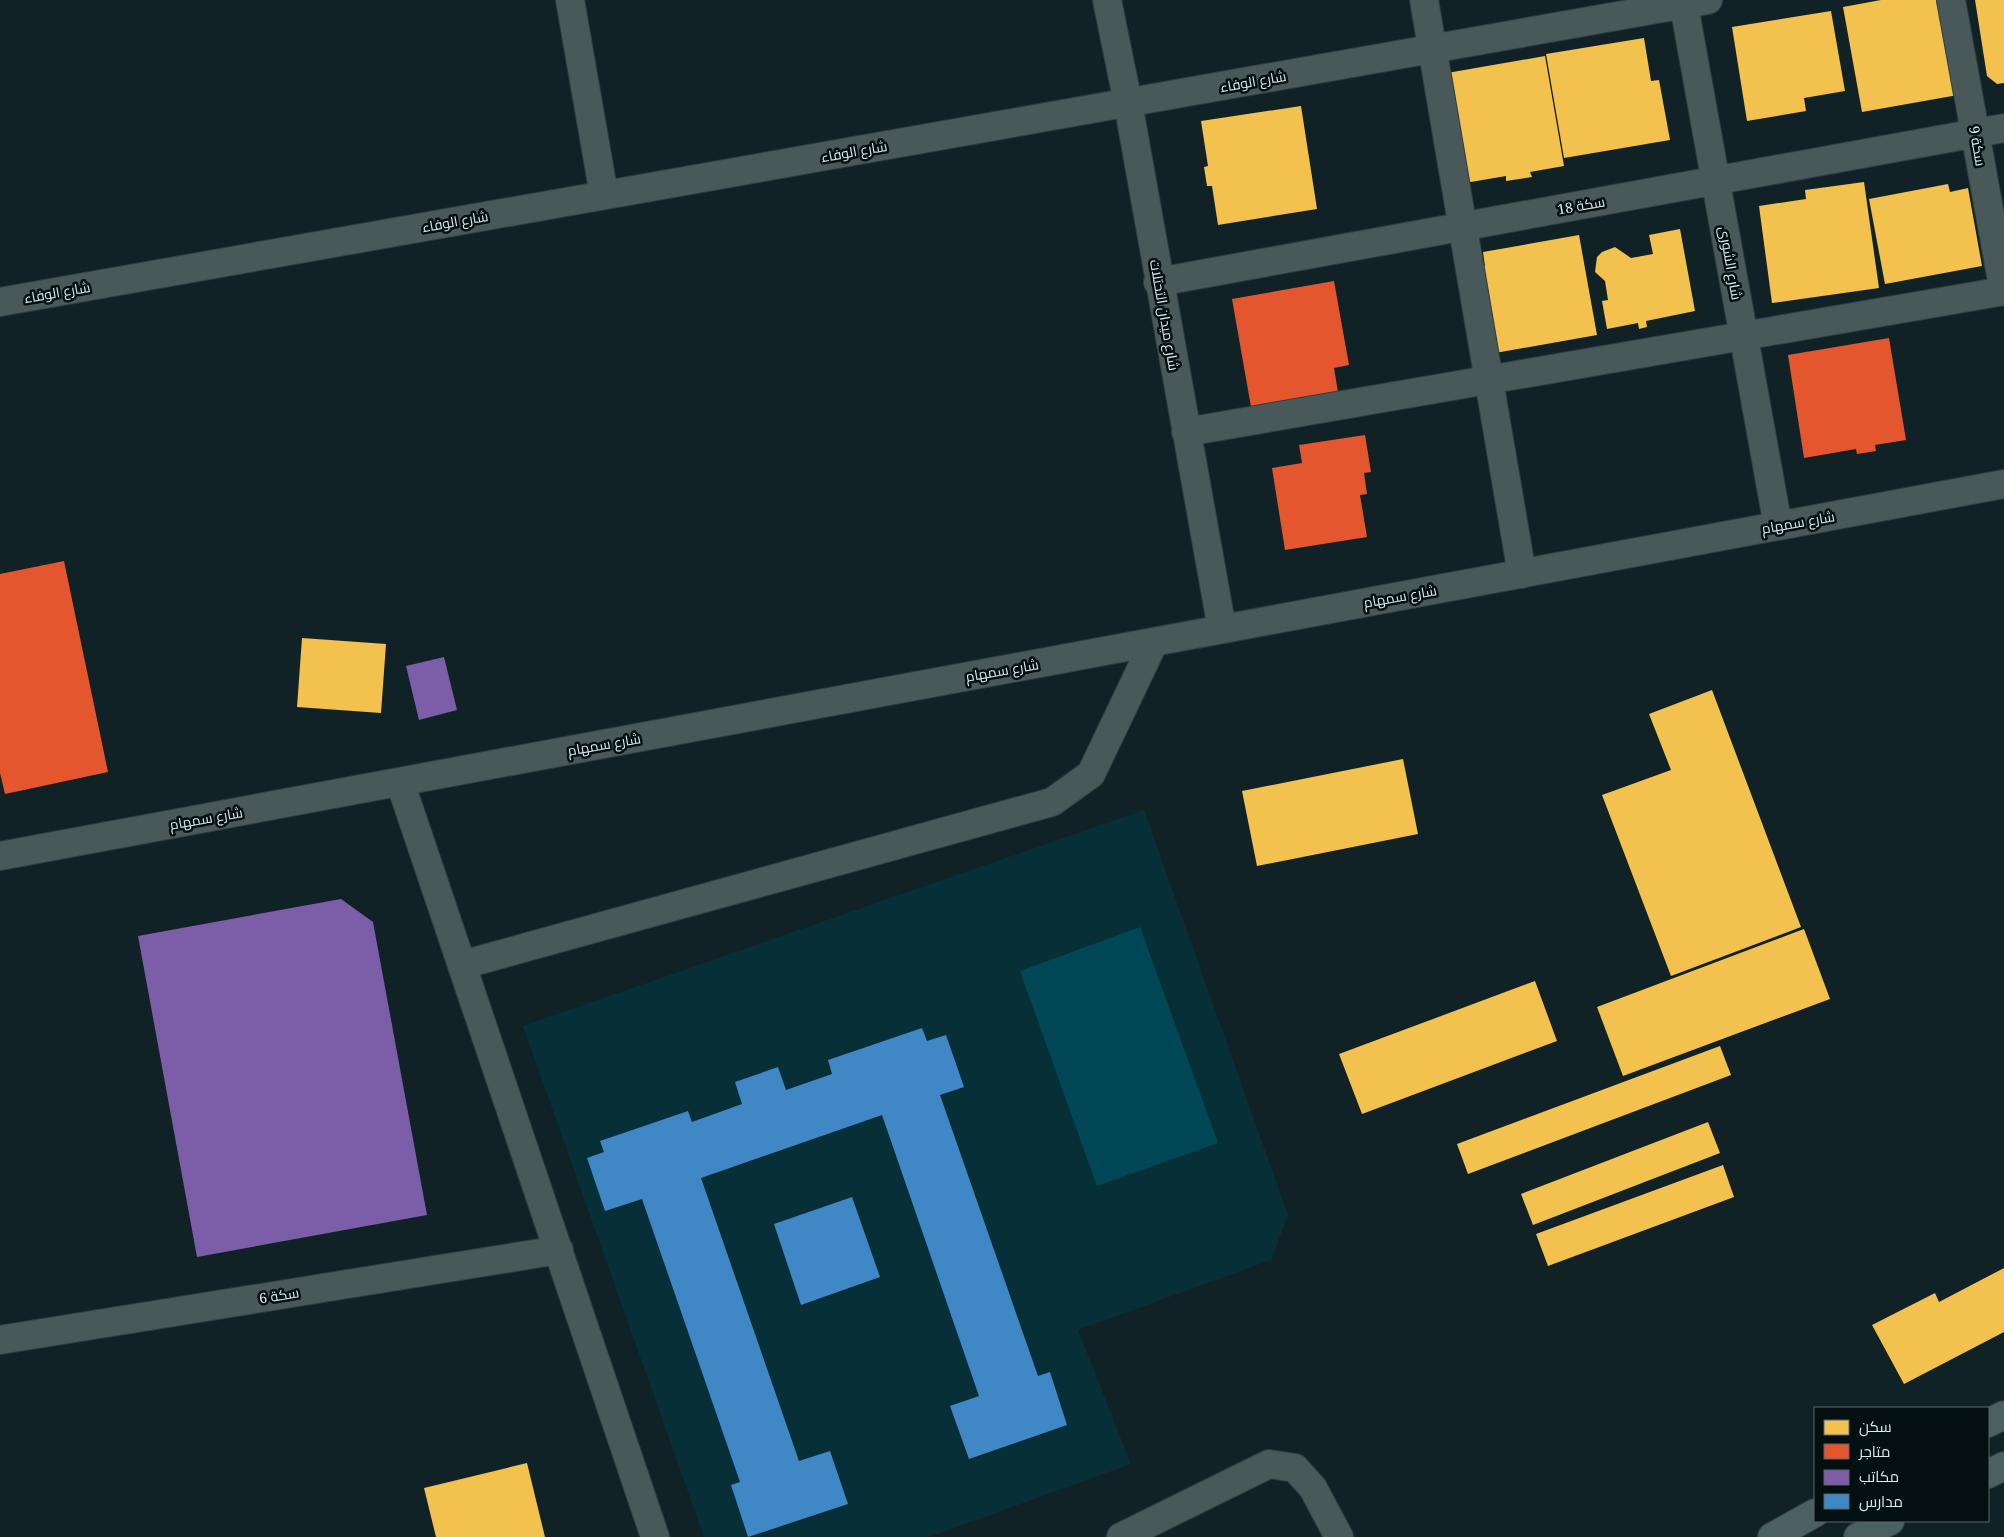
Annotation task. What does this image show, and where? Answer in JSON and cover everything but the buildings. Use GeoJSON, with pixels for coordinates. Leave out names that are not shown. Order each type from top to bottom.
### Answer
{"type":"FeatureCollection","features":[{"type":"Feature","properties":{"kind":"main road"},"geometry":{"type":"LineString","coordinates":[[1989,1422],[2004,1415]]}},
{"type":"Feature","properties":{"kind":"main road"},"geometry":{"type":"LineString","coordinates":[[1989,1474],[2004,1466]]}},
{"type":"Feature","properties":{"kind":"main road"},"geometry":{"type":"LineString","coordinates":[[1772,1537],[1814,1515]]}},
{"type":"Feature","properties":{"kind":"street"},"geometry":{"type":"LineString","coordinates":[[570,0],[604,195]]}},
{"type":"Feature","properties":{"kind":"street","name":"شارع ميدان التحتلات"},"geometry":{"type":"LineString","coordinates":[[1106,0],[1128,103],[1158,282],[1222,629]]}},
{"type":"Feature","properties":{"kind":"street"},"geometry":{"type":"LineString","coordinates":[[1424,0],[1522,574]]}},
{"type":"Feature","properties":{"kind":"street","name":"سكة 9"},"geometry":{"type":"LineString","coordinates":[[1950,0],[2004,291]]}},
{"type":"Feature","properties":{"kind":"street","name":"شارع الوفاء"},"geometry":{"type":"LineString","coordinates":[[0,302],[1433,49],[1692,1]]}},
{"type":"Feature","properties":{"kind":"street","name":"شارع الشورى"},"geometry":{"type":"LineString","coordinates":[[1692,1],[1716,180],[1778,526]]}},
{"type":"Feature","properties":{"kind":"street","name":"سكة 18"},"geometry":{"type":"LineString","coordinates":[[1158,282],[2004,128]]}},
{"type":"Feature","properties":{"kind":"street"},"geometry":{"type":"LineString","coordinates":[[1186,432],[2004,291]]}},
{"type":"Feature","properties":{"kind":"street","name":"شارع سمهام"},"geometry":{"type":"LineString","coordinates":[[0,856],[2004,484]]}},
{"type":"Feature","properties":{"kind":"street"},"geometry":{"type":"LineString","coordinates":[[462,965],[1052,802],[1091,774],[1154,642]]}},
{"type":"Feature","properties":{"kind":"street"},"geometry":{"type":"LineString","coordinates":[[400,782],[655,1537]]}},
{"type":"Feature","properties":{"kind":"street","name":"سكة 6"},"geometry":{"type":"LineString","coordinates":[[0,1340],[558,1250]]}},
{"type":"Feature","properties":{"kind":"street"},"geometry":{"type":"LineString","coordinates":[[1121,1537],[1269,1464],[1295,1468],[1313,1488],[1339,1537]]}},
{"type":"Feature","properties":{"kind":"shaded area"},"geometry":{"type":"Polygon","coordinates":[[[1144,810],[1288,1215],[1271,1260],[1078,1330],[1131,1464],[929,1537],[704,1537],[523,1026],[1144,810]]]}},
{"type":"Feature","properties":{"kind":"shaded area"},"geometry":{"type":"Polygon","coordinates":[[[1140,927],[1218,1143],[1097,1186],[1020,971],[1140,927]]]}}]}
